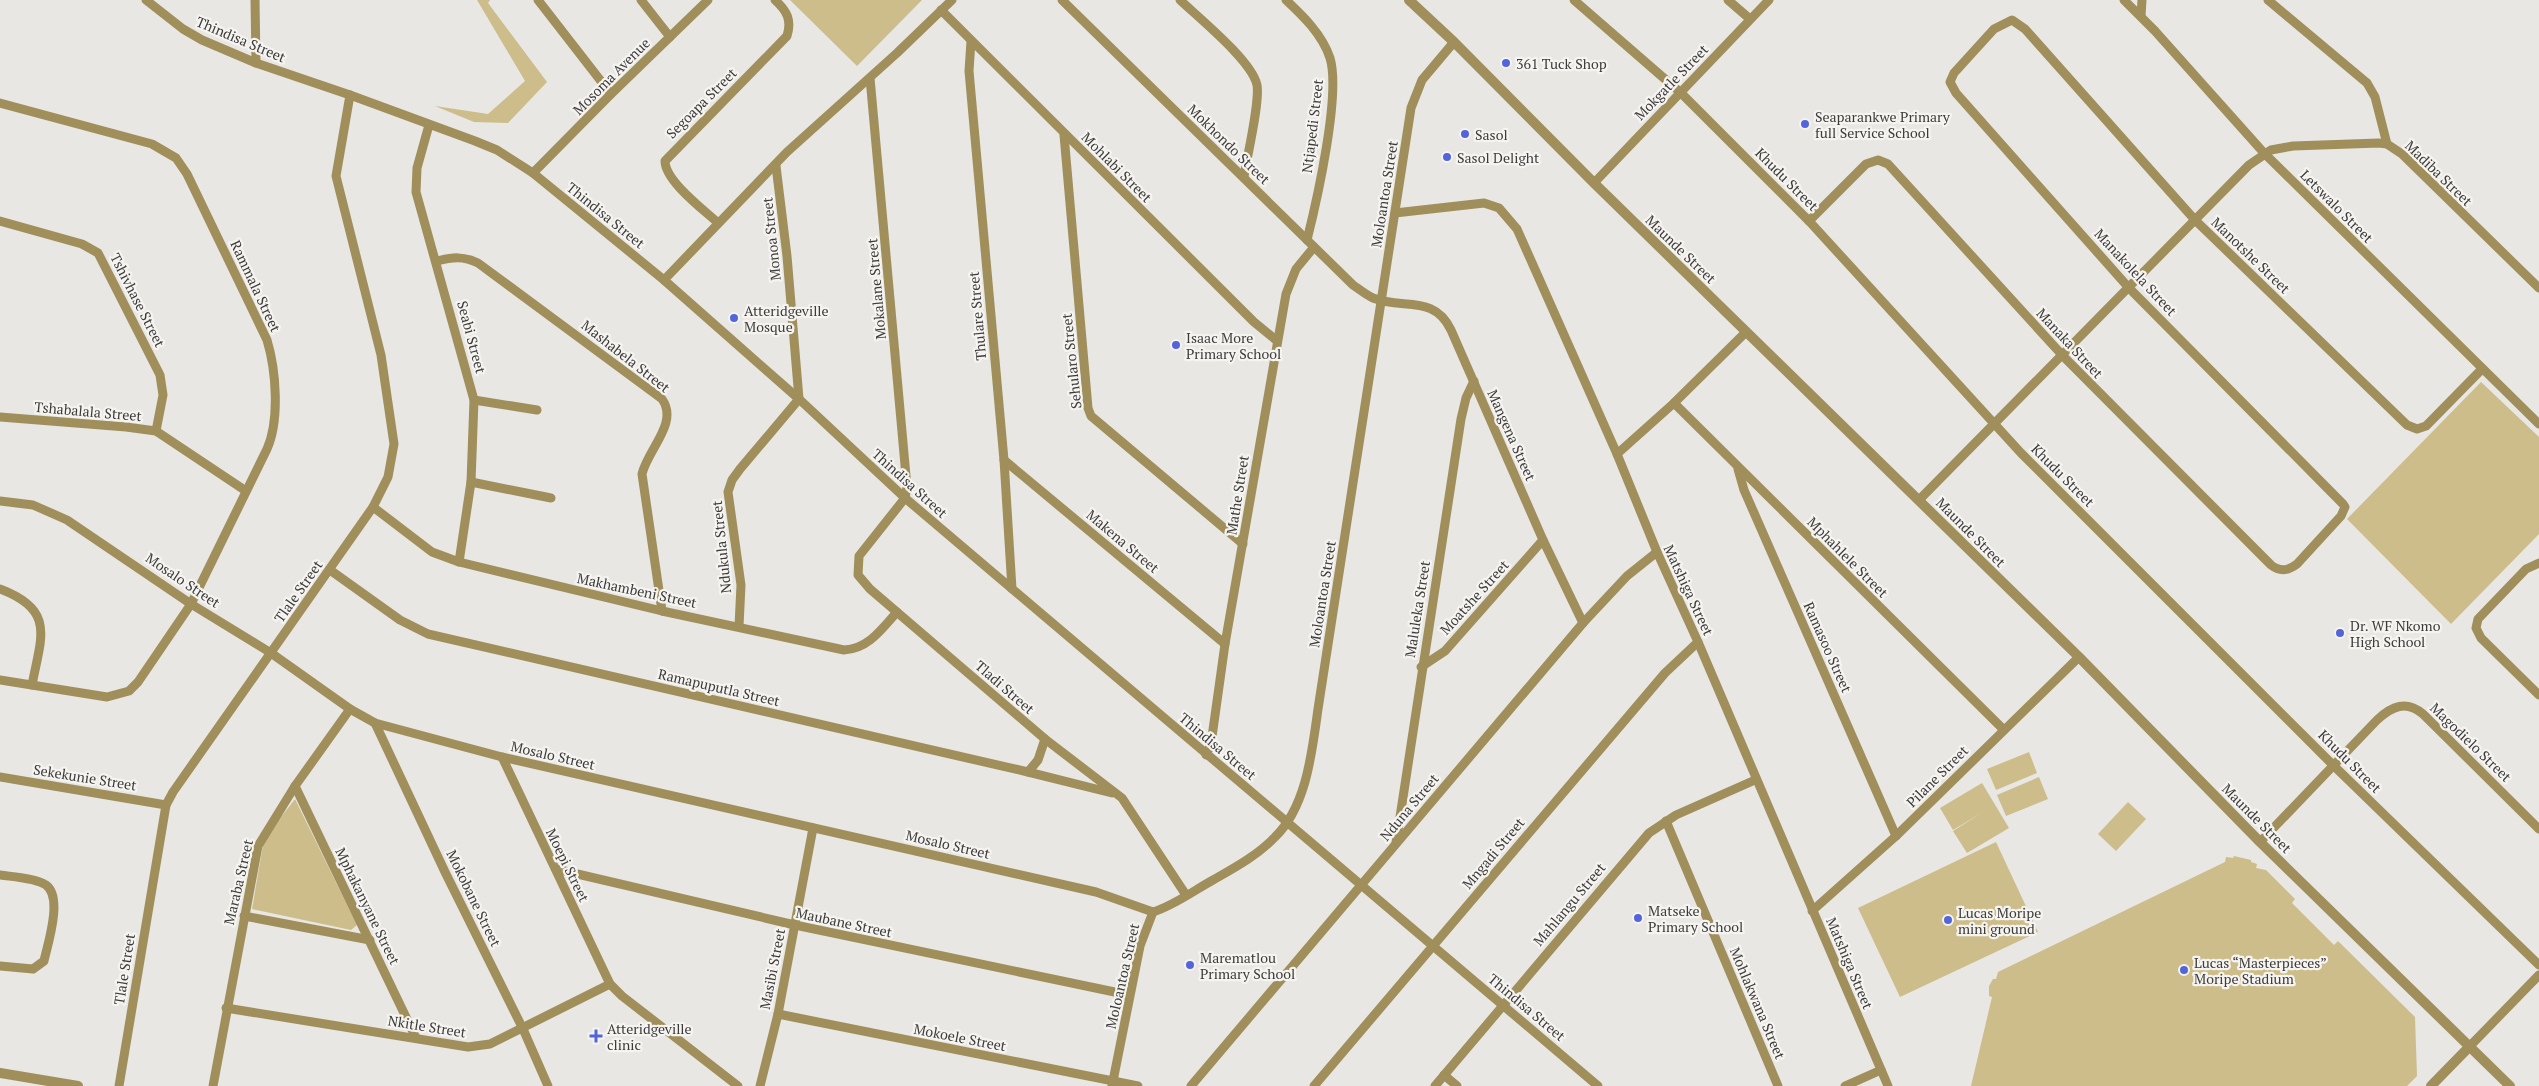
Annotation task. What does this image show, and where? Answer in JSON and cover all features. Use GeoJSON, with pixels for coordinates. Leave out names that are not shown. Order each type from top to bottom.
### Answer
{"type":"FeatureCollection","features":[{"type":"Feature","properties":{"kind":"street","name":"Thindisa Street"},"geometry":{"type":"LineString","coordinates":[[146,0],[193,35],[256,63],[350,94],[497,150],[533,174],[664,280],[799,399],[905,498],[1206,756],[1363,886],[1598,1086]]}},
{"type":"Feature","properties":{"kind":"street"},"geometry":{"type":"LineString","coordinates":[[255,0],[256,63]]}},
{"type":"Feature","properties":{"kind":"street"},"geometry":{"type":"LineString","coordinates":[[538,0],[611,94]]}},
{"type":"Feature","properties":{"kind":"street"},"geometry":{"type":"LineString","coordinates":[[641,0],[670,37]]}},
{"type":"Feature","properties":{"kind":"street","name":"Mosoma Avenue"},"geometry":{"type":"LineString","coordinates":[[533,174],[611,94],[708,0]]}},
{"type":"Feature","properties":{"kind":"street","name":"Segoapa Street"},"geometry":{"type":"LineString","coordinates":[[718,224],[672,179],[665,168],[665,162],[787,36],[790,22],[788,16],[775,0]]}},
{"type":"Feature","properties":{"kind":"street"},"geometry":{"type":"LineString","coordinates":[[664,280],[826,116],[870,78],[952,0]]}},
{"type":"Feature","properties":{"kind":"street","name":"Mokhondo Street"},"geometry":{"type":"LineString","coordinates":[[1062,0],[1353,285],[1373,298],[1382,300]]}},
{"type":"Feature","properties":{"kind":"street"},"geometry":{"type":"LineString","coordinates":[[1180,0],[1240,58],[1254,77],[1257,97],[1244,177]]}},
{"type":"Feature","properties":{"kind":"street","name":"Ntjapedi Street"},"geometry":{"type":"LineString","coordinates":[[1286,0],[1318,34],[1330,57],[1333,71],[1332,104],[1307,240]]}},
{"type":"Feature","properties":{"kind":"street","name":"Maunde Street"},"geometry":{"type":"LineString","coordinates":[[1409,0],[1454,42],[1594,183],[2079,657],[2260,842],[2510,1086]]}},
{"type":"Feature","properties":{"kind":"street","name":"Khudu Street"},"geometry":{"type":"LineString","coordinates":[[1574,0],[1681,93],[1809,221],[2021,453],[2333,765],[2539,965]]}},
{"type":"Feature","properties":{"kind":"street"},"geometry":{"type":"LineString","coordinates":[[1728,0],[1750,19]]}},
{"type":"Feature","properties":{"kind":"street","name":"Mokgatle Street"},"geometry":{"type":"LineString","coordinates":[[1594,183],[1769,0]]}},
{"type":"Feature","properties":{"kind":"street","name":"Letswalo Street"},"geometry":{"type":"LineString","coordinates":[[2124,0],[2141,16],[2264,153],[2539,424]]}},
{"type":"Feature","properties":{"kind":"street"},"geometry":{"type":"LineString","coordinates":[[2141,16],[2142,0]]}},
{"type":"Feature","properties":{"kind":"street"},"geometry":{"type":"LineString","coordinates":[[2268,0],[2366,83],[2375,97],[2388,144]]}},
{"type":"Feature","properties":{"kind":"street","name":"Mohlabi Street"},"geometry":{"type":"LineString","coordinates":[[941,10],[1064,135],[1254,322],[1276,340]]}},
{"type":"Feature","properties":{"kind":"street","name":"Manakolela Street"},"geometry":{"type":"LineString","coordinates":[[2016,22],[2007,21],[1994,29],[1954,73],[1950,82],[1956,93],[2129,288],[2340,500],[2345,508],[2344,511],[2317,542]]}},
{"type":"Feature","properties":{"kind":"street","name":"Manotshe Street"},"geometry":{"type":"LineString","coordinates":[[2016,22],[2113,125],[2196,220],[2402,421],[2412,428],[2426,426],[2482,369]]}},
{"type":"Feature","properties":{"kind":"street","name":"Thulare Street"},"geometry":{"type":"LineString","coordinates":[[971,41],[969,70],[1004,460],[1012,589]]}},
{"type":"Feature","properties":{"kind":"street","name":"Moloantoa Street"},"geometry":{"type":"LineString","coordinates":[[1112,1084],[1140,946],[1153,912],[1172,906],[1186,895],[1258,852],[1274,839],[1287,823],[1300,797],[1313,744],[1410,116],[1416,91],[1430,70],[1454,42]]}},
{"type":"Feature","properties":{"kind":"street","name":"Mokalane Street"},"geometry":{"type":"LineString","coordinates":[[870,78],[907,488],[905,498]]}},
{"type":"Feature","properties":{"kind":"street","name":"Tlale Street"},"geometry":{"type":"LineString","coordinates":[[119,1086],[166,805],[173,792],[330,570],[372,507],[388,477],[394,444],[380,355],[336,176],[350,94]]}},
{"type":"Feature","properties":{"kind":"street","name":"Rammala Street"},"geometry":{"type":"LineString","coordinates":[[0,103],[152,144],[164,149],[182,164],[267,340],[272,357],[274,430],[267,449],[191,604],[138,682],[129,691],[107,697],[0,680]]}},
{"type":"Feature","properties":{"kind":"street","name":"Seabi Street"},"geometry":{"type":"LineString","coordinates":[[429,125],[417,168],[416,192],[437,261],[474,400],[471,482],[459,562]]}},
{"type":"Feature","properties":{"kind":"street","name":"Sehularo Street"},"geometry":{"type":"LineString","coordinates":[[1064,135],[1085,379],[1088,408],[1091,416],[1243,544]]}},
{"type":"Feature","properties":{"kind":"street","name":"Madiba Street"},"geometry":{"type":"LineString","coordinates":[[2264,153],[2281,147],[2293,146],[2388,144],[2402,154],[2539,288]]}},
{"type":"Feature","properties":{"kind":"street"},"geometry":{"type":"LineString","coordinates":[[1919,500],[2063,356],[2248,165],[2264,153]]}},
{"type":"Feature","properties":{"kind":"street","name":"Manaka Street"},"geometry":{"type":"LineString","coordinates":[[1809,221],[1866,164],[1872,161],[1882,161],[1899,176],[2063,356],[2271,566],[2280,570],[2289,569],[2317,542]]}},
{"type":"Feature","properties":{"kind":"street","name":"Monoa Street"},"geometry":{"type":"LineString","coordinates":[[776,166],[787,256],[799,399]]}},
{"type":"Feature","properties":{"kind":"street","name":"Matshiga Street"},"geometry":{"type":"LineString","coordinates":[[1395,214],[1484,203],[1499,208],[1506,213],[1516,229],[1617,454],[1656,552],[1698,642],[1888,1086]]}},
{"type":"Feature","properties":{"kind":"street","name":"Tshivhase Street"},"geometry":{"type":"LineString","coordinates":[[0,221],[82,244],[98,253],[160,375],[163,395],[156,431]]}},
{"type":"Feature","properties":{"kind":"street","name":"Mathe Street"},"geometry":{"type":"LineString","coordinates":[[1206,756],[1211,744],[1224,644],[1243,544],[1276,340],[1288,285],[1296,270],[1314,247]]}},
{"type":"Feature","properties":{"kind":"street","name":"Mashabela Street"},"geometry":{"type":"LineString","coordinates":[[437,261],[453,257],[467,258],[478,263],[662,399],[667,406],[668,419],[648,457],[642,474],[662,611]]}},
{"type":"Feature","properties":{"kind":"street","name":"Mangena Street"},"geometry":{"type":"LineString","coordinates":[[1382,300],[1430,308],[1442,315],[1474,381],[1543,540],[1583,623]]}},
{"type":"Feature","properties":{"kind":"street"},"geometry":{"type":"LineString","coordinates":[[1617,454],[1674,403],[1746,332]]}},
{"type":"Feature","properties":{"kind":"street","name":"Maluleka Street"},"geometry":{"type":"LineString","coordinates":[[1396,843],[1463,408],[1474,381]]}},
{"type":"Feature","properties":{"kind":"street","name":"Ndukula Street"},"geometry":{"type":"LineString","coordinates":[[739,626],[741,585],[728,492],[732,480],[740,469],[799,399]]}},
{"type":"Feature","properties":{"kind":"street"},"geometry":{"type":"LineString","coordinates":[[474,400],[537,410]]}},
{"type":"Feature","properties":{"kind":"street","name":"Mphahlele Street"},"geometry":{"type":"LineString","coordinates":[[1674,403],[2003,729]]}},
{"type":"Feature","properties":{"kind":"street","name":"Tshabalala Street"},"geometry":{"type":"LineString","coordinates":[[0,417],[156,431],[246,491]]}},
{"type":"Feature","properties":{"kind":"street","name":"Makena Street"},"geometry":{"type":"LineString","coordinates":[[1004,460],[1224,644]]}},
{"type":"Feature","properties":{"kind":"street","name":"Ramasoo Street"},"geometry":{"type":"LineString","coordinates":[[1738,467],[1744,490],[1896,836]]}},
{"type":"Feature","properties":{"kind":"street"},"geometry":{"type":"LineString","coordinates":[[471,482],[551,498]]}},
{"type":"Feature","properties":{"kind":"street","name":"Tladi Street"},"geometry":{"type":"LineString","coordinates":[[905,498],[864,549],[856,565],[858,575],[863,582],[897,612],[1045,739],[1128,804],[1186,895]]}},
{"type":"Feature","properties":{"kind":"street","name":"Mosalo Street"},"geometry":{"type":"LineString","coordinates":[[0,501],[33,505],[67,520],[191,604],[271,653],[350,709],[376,723],[502,757],[1096,892],[1153,912]]}},
{"type":"Feature","properties":{"kind":"street","name":"Makhambeni Street"},"geometry":{"type":"LineString","coordinates":[[372,507],[432,552],[459,562],[662,611],[844,650],[853,650],[871,640],[897,612]]}},
{"type":"Feature","properties":{"kind":"street","name":"Moatshe Street"},"geometry":{"type":"LineString","coordinates":[[1422,667],[1445,651],[1543,540]]}},
{"type":"Feature","properties":{"kind":"street","name":"Nduna Street"},"geometry":{"type":"LineString","coordinates":[[1191,1086],[1363,886],[1396,843],[1583,623],[1627,576],[1656,552]]}},
{"type":"Feature","properties":{"kind":"street"},"geometry":{"type":"LineString","coordinates":[[2539,563],[2526,569],[2478,619],[2476,628],[2481,638],[2539,695]]}},
{"type":"Feature","properties":{"kind":"street","name":"Ramapuputla Street"},"geometry":{"type":"LineString","coordinates":[[330,570],[400,620],[428,634],[1117,794]]}},
{"type":"Feature","properties":{"kind":"street"},"geometry":{"type":"LineString","coordinates":[[0,589],[17,596],[32,607],[40,620],[41,637],[32,685]]}},
{"type":"Feature","properties":{"kind":"street","name":"Mngadi Street"},"geometry":{"type":"LineString","coordinates":[[1314,1086],[1665,672],[1698,642]]}},
{"type":"Feature","properties":{"kind":"street","name":"Pilane Street"},"geometry":{"type":"LineString","coordinates":[[1812,911],[1896,836],[2003,729],[2079,657]]}},
{"type":"Feature","properties":{"kind":"street","name":"Magodielo Street"},"geometry":{"type":"LineString","coordinates":[[2333,765],[2385,713],[2400,705],[2408,705],[2423,714],[2539,829]]}},
{"type":"Feature","properties":{"kind":"street","name":"Maraba Street"},"geometry":{"type":"LineString","coordinates":[[213,1086],[226,1008],[258,846],[295,786],[350,709]]}},
{"type":"Feature","properties":{"kind":"street","name":"Mokobane Street"},"geometry":{"type":"LineString","coordinates":[[376,723],[445,872],[523,1029],[548,1086]]}},
{"type":"Feature","properties":{"kind":"street"},"geometry":{"type":"LineString","coordinates":[[1028,772],[1038,760],[1045,739]]}},
{"type":"Feature","properties":{"kind":"street","name":"Moepi Street"},"geometry":{"type":"LineString","coordinates":[[502,757],[610,984]]}},
{"type":"Feature","properties":{"kind":"street"},"geometry":{"type":"LineString","coordinates":[[2260,842],[2333,765]]}},
{"type":"Feature","properties":{"kind":"street","name":"Sekekunie Street"},"geometry":{"type":"LineString","coordinates":[[0,777],[166,805]]}},
{"type":"Feature","properties":{"kind":"street","name":"Mahlangu Street"},"geometry":{"type":"LineString","coordinates":[[1435,1086],[1638,844],[1666,821],[1756,780]]}},
{"type":"Feature","properties":{"kind":"street","name":"Mphakanyane Street"},"geometry":{"type":"LineString","coordinates":[[295,786],[416,1038]]}},
{"type":"Feature","properties":{"kind":"street","name":"Mohlakwana Street"},"geometry":{"type":"LineString","coordinates":[[1666,821],[1778,1086]]}},
{"type":"Feature","properties":{"kind":"street","name":"Masibi Street"},"geometry":{"type":"LineString","coordinates":[[760,1086],[778,1014],[813,828]]}},
{"type":"Feature","properties":{"kind":"street","name":"Maubane Street"},"geometry":{"type":"LineString","coordinates":[[556,870],[795,926],[1129,995]]}},
{"type":"Feature","properties":{"kind":"street"},"geometry":{"type":"LineString","coordinates":[[0,875],[41,883],[52,891],[55,904],[44,961],[33,969],[0,966]]}},
{"type":"Feature","properties":{"kind":"street"},"geometry":{"type":"LineString","coordinates":[[244,916],[370,940]]}},
{"type":"Feature","properties":{"kind":"street"},"geometry":{"type":"LineString","coordinates":[[2431,1086],[2539,975]]}},
{"type":"Feature","properties":{"kind":"street"},"geometry":{"type":"LineString","coordinates":[[610,984],[622,996],[738,1086]]}},
{"type":"Feature","properties":{"kind":"street","name":"Nkitle Street"},"geometry":{"type":"LineString","coordinates":[[226,1008],[468,1047],[490,1044],[610,984]]}},
{"type":"Feature","properties":{"kind":"street","name":"Mokoele Street"},"geometry":{"type":"LineString","coordinates":[[778,1014],[1112,1084],[1138,1086]]}},
{"type":"Feature","properties":{"kind":"street"},"geometry":{"type":"LineString","coordinates":[[1845,1086],[1881,1070]]}},
{"type":"Feature","properties":{"kind":"street"},"geometry":{"type":"LineString","coordinates":[[0,1072],[78,1086]]}},
{"type":"Feature","properties":{"kind":"street"},"geometry":{"type":"LineString","coordinates":[[1444,1075],[1457,1086]]}},
{"type":"Feature","properties":{"kind":"shaded area"},"geometry":{"type":"Polygon","coordinates":[[[477,0],[490,0],[488,3],[547,82],[508,123],[474,122],[435,106],[488,114],[525,81],[477,0]]]}},
{"type":"Feature","properties":{"kind":"shaded area"},"geometry":{"type":"Polygon","coordinates":[[[790,0],[922,0],[857,66],[790,0]]]}},
{"type":"Feature","properties":{"kind":"shaded area"},"geometry":{"type":"Polygon","coordinates":[[[2481,382],[2539,437],[2539,534],[2451,624],[2347,519],[2481,382]]]}},
{"type":"Feature","properties":{"kind":"shaded area"},"geometry":{"type":"Polygon","coordinates":[[[2029,752],[2037,773],[1996,790],[1987,769],[2029,752]]]}},
{"type":"Feature","properties":{"kind":"shaded area"},"geometry":{"type":"Polygon","coordinates":[[[2039,777],[2048,799],[2006,816],[1997,795],[2039,777]]]}},
{"type":"Feature","properties":{"kind":"shaded area"},"geometry":{"type":"Polygon","coordinates":[[[1982,783],[2009,828],[1967,853],[1953,831],[1983,812],[1953,830],[1940,808],[1982,783]]]}},
{"type":"Feature","properties":{"kind":"shaded area"},"geometry":{"type":"Polygon","coordinates":[[[295,799],[357,925],[351,930],[252,909],[264,839],[295,799]]]}},
{"type":"Feature","properties":{"kind":"shaded area"},"geometry":{"type":"Polygon","coordinates":[[[2128,802],[2146,819],[2116,851],[2098,834],[2128,802]]]}},
{"type":"Feature","properties":{"kind":"shaded area","name":"Lucas Moripe mini ground"},"geometry":{"type":"Polygon","coordinates":[[[1996,842],[2038,932],[1900,997],[1858,908],[1996,842]]]}},
{"type":"Feature","properties":{"kind":"shaded area","name":"Lucas “Masterpieces” Moripe Stadium"},"geometry":{"type":"Polygon","coordinates":[[[2234,856],[2251,860],[2251,862],[2257,864],[2256,868],[2266,870],[2295,899],[2292,903],[2334,945],[2338,941],[2415,1017],[2417,1076],[2407,1086],[1971,1086],[1992,997],[1989,996],[1989,986],[1993,979],[1996,979],[1998,972],[2225,862],[2226,857],[2233,858],[2234,856]]]}},
{"type":"Feature","properties":{"kind":"place","name":"361 Tuck Shop"},"geometry":{"type":"Point","coordinates":[1506,63]}},
{"type":"Feature","properties":{"kind":"place","name":"Seaparankwe Primary full Service School"},"geometry":{"type":"Point","coordinates":[1805,124]}},
{"type":"Feature","properties":{"kind":"place","name":"Sasol"},"geometry":{"type":"Point","coordinates":[1465,134]}},
{"type":"Feature","properties":{"kind":"place","name":"Sasol Delight"},"geometry":{"type":"Point","coordinates":[1447,157]}},
{"type":"Feature","properties":{"kind":"place","name":"Atteridgeville Mosque"},"geometry":{"type":"Point","coordinates":[734,318]}},
{"type":"Feature","properties":{"kind":"place","name":"Isaac More Primary School"},"geometry":{"type":"Point","coordinates":[1176,345]}},
{"type":"Feature","properties":{"kind":"place","name":"Dr. WF Nkomo High School"},"geometry":{"type":"Point","coordinates":[2340,633]}},
{"type":"Feature","properties":{"kind":"place","name":"Matseke Primary School"},"geometry":{"type":"Point","coordinates":[1638,918]}},
{"type":"Feature","properties":{"kind":"place","name":"Lucas Moripe mini ground"},"geometry":{"type":"Point","coordinates":[1948,920]}},
{"type":"Feature","properties":{"kind":"place","name":"Marematlou Primary School"},"geometry":{"type":"Point","coordinates":[1190,965]}},
{"type":"Feature","properties":{"kind":"place","name":"Lucas “Masterpieces” Moripe Stadium"},"geometry":{"type":"Point","coordinates":[2184,970]}},
{"type":"Feature","properties":{"kind":"place","name":"Atteridgeville clinic"},"geometry":{"type":"Point","coordinates":[596,1036]}}]}
